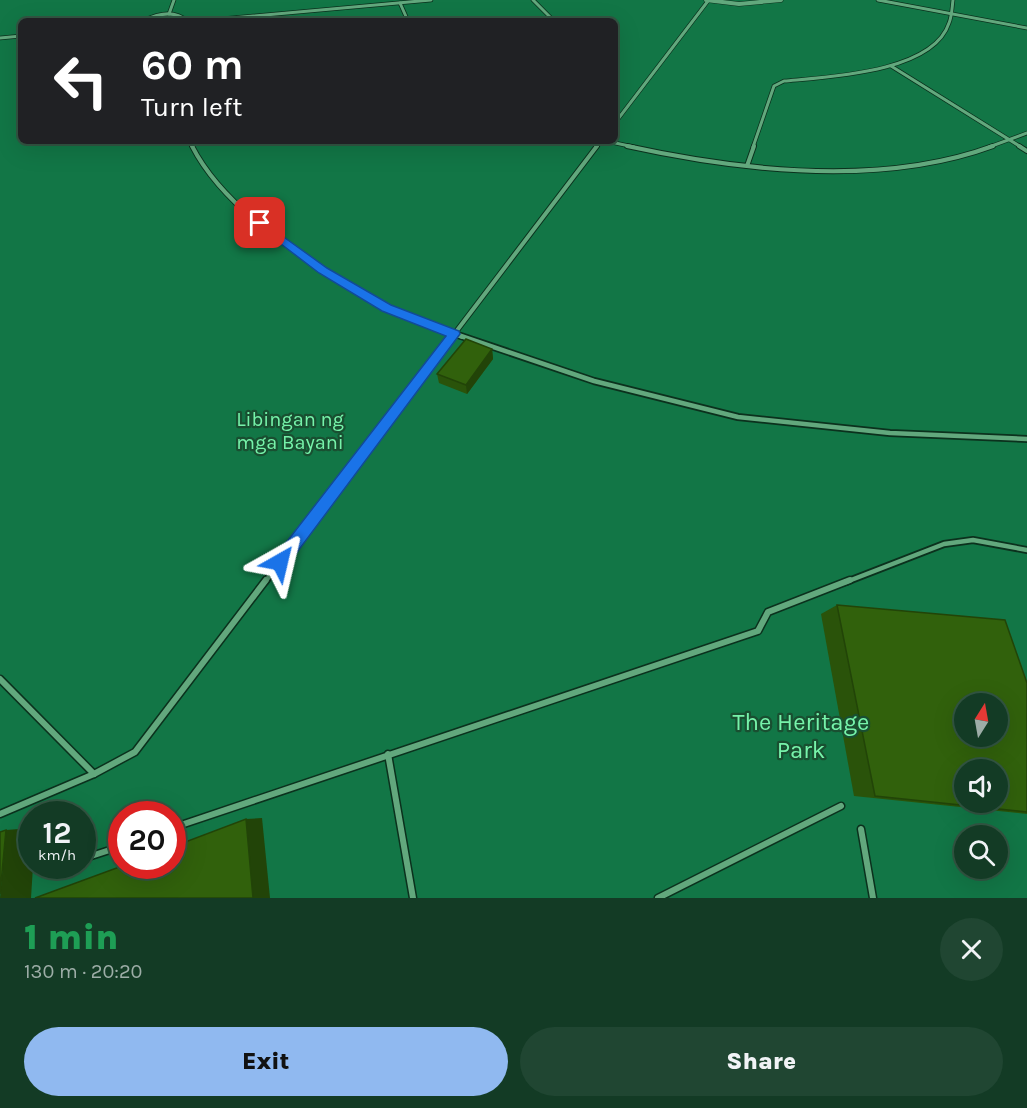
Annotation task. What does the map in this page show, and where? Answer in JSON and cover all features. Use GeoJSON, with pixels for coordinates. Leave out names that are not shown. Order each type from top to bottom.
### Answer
{"type":"FeatureCollection","features":[{"type":"Feature","properties":{"kind":"street"},"geometry":{"type":"LineString","coordinates":[[707,0],[746,4],[781,0]]}},
{"type":"Feature","properties":{"kind":"lane"},"geometry":{"type":"LineString","coordinates":[[169,14],[174,0]]}},
{"type":"Feature","properties":{"kind":"lane"},"geometry":{"type":"LineString","coordinates":[[228,18],[431,0]]}},
{"type":"Feature","properties":{"kind":"lane"},"geometry":{"type":"LineString","coordinates":[[533,0],[551,18]]}},
{"type":"Feature","properties":{"kind":"lane"},"geometry":{"type":"LineString","coordinates":[[618,119],[707,0]]}},
{"type":"Feature","properties":{"kind":"lane"},"geometry":{"type":"LineString","coordinates":[[878,0],[1027,28]]}},
{"type":"Feature","properties":{"kind":"lane"},"geometry":{"type":"LineString","coordinates":[[747,166],[774,86],[784,81],[857,75],[891,66],[916,56],[933,45],[947,30],[954,14],[953,0]]}},
{"type":"Feature","properties":{"kind":"lane"},"geometry":{"type":"LineString","coordinates":[[400,1],[407,18]]}},
{"type":"Feature","properties":{"kind":"lane"},"geometry":{"type":"LineString","coordinates":[[154,18],[169,14],[183,18]]}},
{"type":"Feature","properties":{"kind":"lane"},"geometry":{"type":"LineString","coordinates":[[0,38],[18,36]]}},
{"type":"Feature","properties":{"kind":"lane"},"geometry":{"type":"LineString","coordinates":[[891,66],[1027,151]]}},
{"type":"Feature","properties":{"kind":"lane"},"geometry":{"type":"LineString","coordinates":[[618,144],[697,160],[807,170],[886,166],[968,154],[1010,141],[1027,133]]}},
{"type":"Feature","properties":{"kind":"lane"},"geometry":{"type":"LineString","coordinates":[[192,144],[198,157],[233,200],[274,235],[323,270],[387,308],[454,334],[594,381],[738,417],[890,433],[1027,439]]}},
{"type":"Feature","properties":{"kind":"lane"},"geometry":{"type":"LineString","coordinates":[[0,814],[94,774],[135,752],[599,144]]}},
{"type":"Feature","properties":{"kind":"lane"},"geometry":{"type":"LineString","coordinates":[[186,823],[758,631],[768,612],[944,544],[973,540],[1027,550]]}},
{"type":"Feature","properties":{"kind":"lane"},"geometry":{"type":"LineString","coordinates":[[0,679],[94,774]]}},
{"type":"Feature","properties":{"kind":"lane"},"geometry":{"type":"LineString","coordinates":[[388,754],[412,898]]}},
{"type":"Feature","properties":{"kind":"lane"},"geometry":{"type":"LineString","coordinates":[[658,898],[841,806]]}},
{"type":"Feature","properties":{"kind":"lane"},"geometry":{"type":"LineString","coordinates":[[861,829],[873,898]]}},
{"type":"Feature","properties":{"kind":"green space","name":"Libingan ng mga Bayani"},"geometry":{"type":"Polygon","coordinates":[[[0,0],[1027,0],[1027,898],[0,898],[0,0]]]}},
{"type":"Feature","properties":{"kind":"building"},"geometry":{"type":"Polygon","coordinates":[[[466,339],[492,349],[466,385],[437,374],[466,339]]]}},
{"type":"Feature","properties":{"kind":"building"},"geometry":{"type":"Polygon","coordinates":[[[837,605],[1005,620],[1027,683],[1027,812],[1008,810],[1008,759],[954,759],[954,804],[875,796],[837,605]]]}},
{"type":"Feature","properties":{"kind":"building"},"geometry":{"type":"Polygon","coordinates":[[[246,819],[253,898],[35,898],[87,879],[96,879],[96,876],[108,871],[108,879],[186,879],[186,842],[246,819]]]}},
{"type":"Feature","properties":{"kind":"building"},"geometry":{"type":"Polygon","coordinates":[[[6,830],[0,894],[0,832],[6,830]]]}},
{"type":"Feature","properties":{"kind":"route"},"geometry":{"type":"LineString","coordinates":[[260,223],[323,270],[387,308],[454,334],[280,562]]}},
{"type":"Feature","properties":{"kind":"park label","name":"The Heritage Park"},"geometry":{"type":"Point","coordinates":[801,736]}}]}
